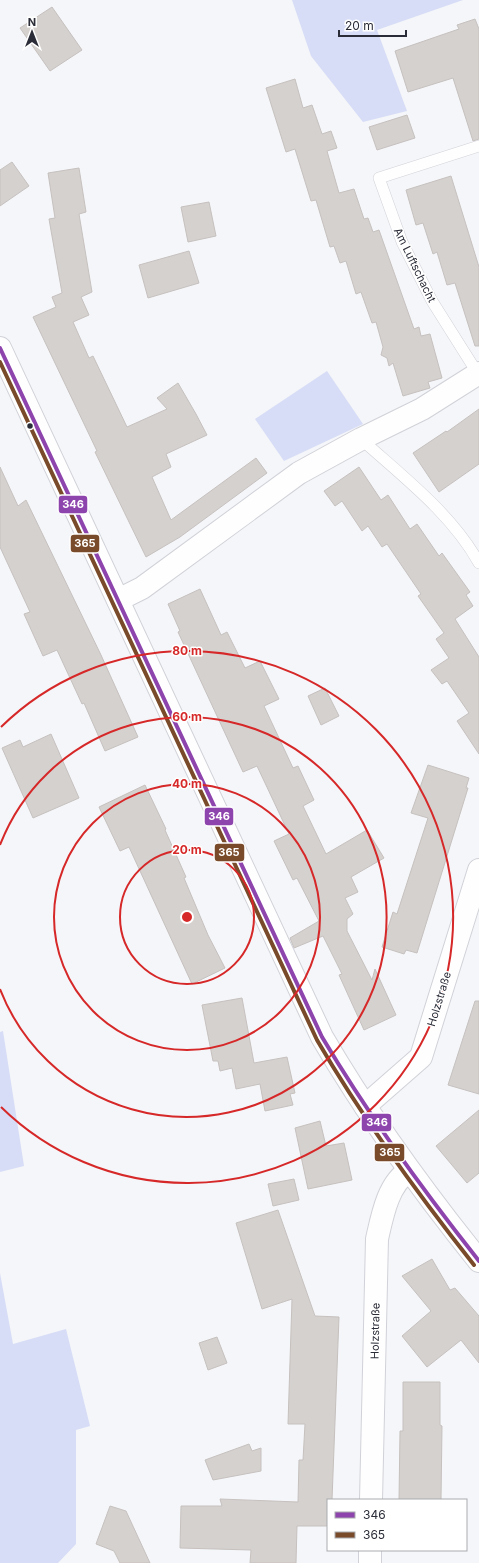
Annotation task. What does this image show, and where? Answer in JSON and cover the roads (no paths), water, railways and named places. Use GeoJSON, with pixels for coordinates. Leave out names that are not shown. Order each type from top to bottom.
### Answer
{"type":"FeatureCollection","features":[{"type":"Feature","properties":{"kind":"street"},"geometry":{"type":"LineString","coordinates":[[0,348],[322,1037],[391,1147],[479,1261]]}},
{"type":"Feature","properties":{"kind":"street","name":"Am Luftschacht"},"geometry":{"type":"LineString","coordinates":[[118,600],[142,588],[300,473],[361,439],[428,406],[479,373]]}},
{"type":"Feature","properties":{"kind":"street","name":"Holzstraße"},"geometry":{"type":"LineString","coordinates":[[365,1106],[421,1057],[479,870]]}},
{"type":"Feature","properties":{"kind":"street","name":"Holzstraße"},"geometry":{"type":"LineString","coordinates":[[371,1499],[378,1239],[383,1208],[401,1176],[409,1171]]}},
{"type":"Feature","properties":{"kind":"street"},"geometry":{"type":"LineString","coordinates":[[370,1551],[370,1563]]}},
{"type":"Feature","properties":{"kind":"lane","name":"Am Luftschacht"},"geometry":{"type":"LineString","coordinates":[[479,146],[379,178],[402,242],[432,301],[479,373]]}},
{"type":"Feature","properties":{"kind":"lane"},"geometry":{"type":"LineString","coordinates":[[361,439],[446,517],[461,536],[479,564]]}}]}
